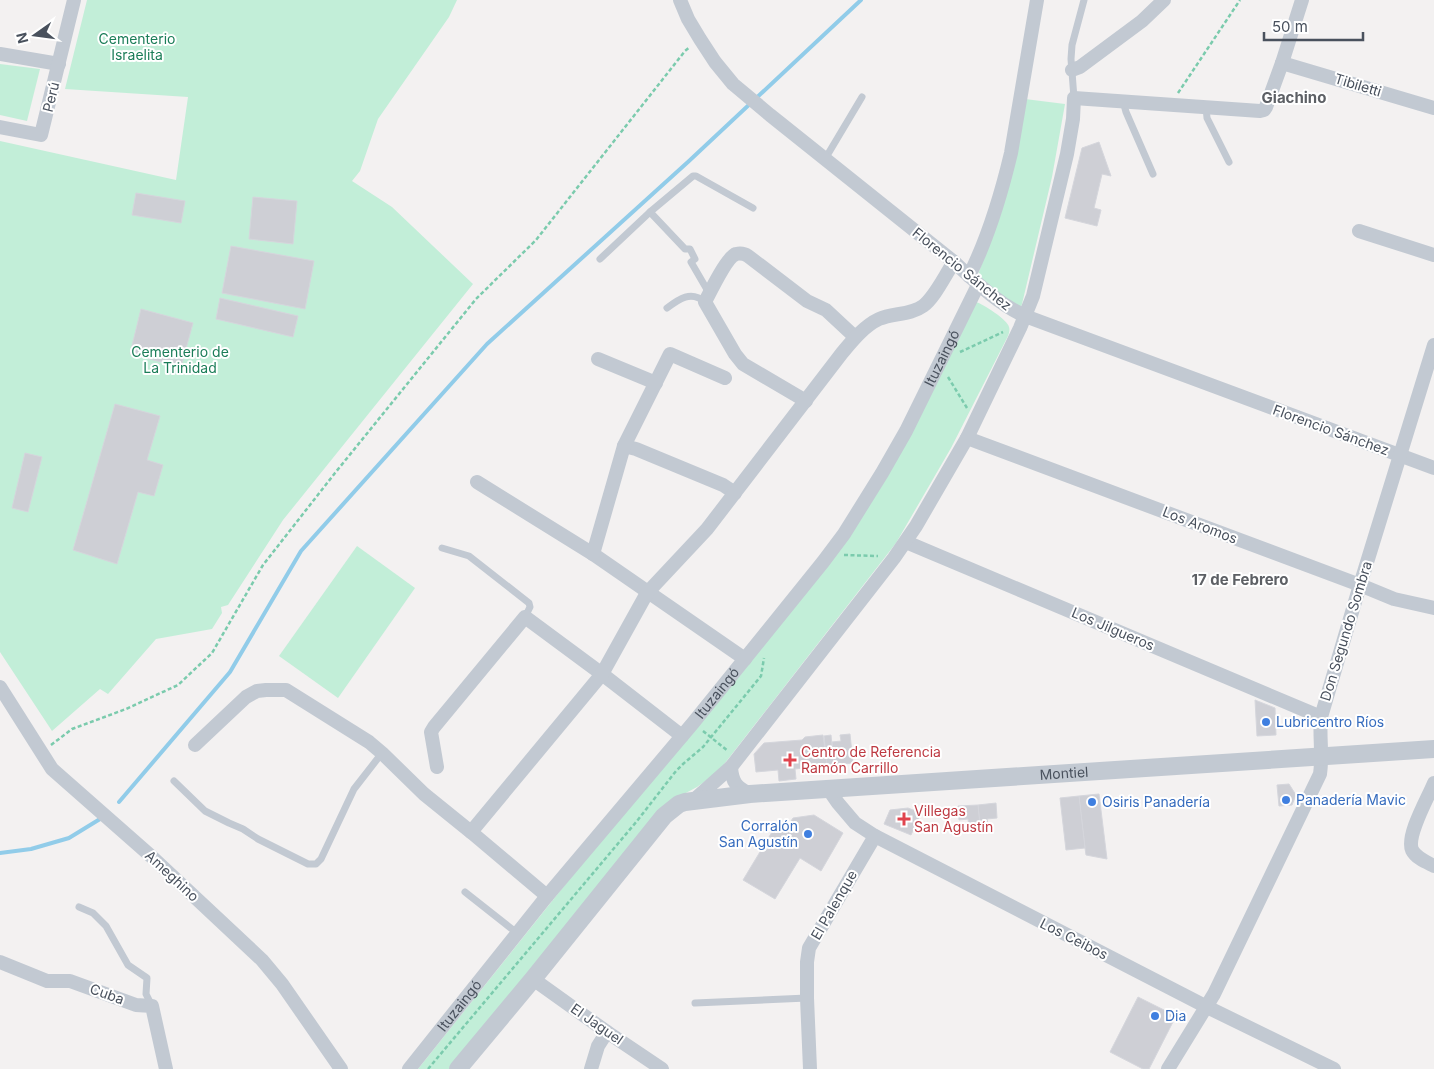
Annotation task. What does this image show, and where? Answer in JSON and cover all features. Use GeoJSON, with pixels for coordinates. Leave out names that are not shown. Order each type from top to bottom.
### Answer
{"type":"FeatureCollection","features":[{"type":"Feature","properties":{"kind":"street","name":"Perú"},"geometry":{"type":"LineString","coordinates":[[0,127],[41,135],[74,0]]}},
{"type":"Feature","properties":{"kind":"street","name":"Florencio Sánchez"},"geometry":{"type":"LineString","coordinates":[[680,0],[688,19],[700,39],[715,62],[734,84],[954,262],[973,280],[1013,310],[1434,468]]}},
{"type":"Feature","properties":{"kind":"street","name":"Ituzaingó"},"geometry":{"type":"LineString","coordinates":[[409,1069],[548,896],[693,723],[823,562],[844,534],[906,431],[973,280],[978,257],[1005,176],[1011,153],[1037,0]]}},
{"type":"Feature","properties":{"kind":"street"},"geometry":{"type":"LineString","coordinates":[[1072,70],[1080,67],[1142,22],[1164,0]]}},
{"type":"Feature","properties":{"kind":"street"},"geometry":{"type":"LineString","coordinates":[[458,1069],[664,816],[679,804],[694,800],[734,762],[906,542],[967,438],[1033,296],[1067,154],[1072,127],[1074,98],[1264,110],[1282,63],[1302,0]]}},
{"type":"Feature","properties":{"kind":"street"},"geometry":{"type":"LineString","coordinates":[[0,54],[59,64]]}},
{"type":"Feature","properties":{"kind":"street","name":"Tibiletti"},"geometry":{"type":"LineString","coordinates":[[1282,63],[1434,108]]}},
{"type":"Feature","properties":{"kind":"street"},"geometry":{"type":"LineString","coordinates":[[1359,231],[1434,255]]}},
{"type":"Feature","properties":{"kind":"street"},"geometry":{"type":"LineString","coordinates":[[806,401],[739,360],[707,298],[731,259],[735,254],[748,256],[807,301],[826,310],[855,337]]}},
{"type":"Feature","properties":{"kind":"street"},"geometry":{"type":"LineString","coordinates":[[471,832],[602,674],[647,592],[707,528],[855,337],[879,319],[916,310],[924,306],[954,262]]}},
{"type":"Feature","properties":{"kind":"street","name":"Don Segundo Sombra"},"geometry":{"type":"LineString","coordinates":[[1168,1069],[1207,1007],[1320,774],[1321,717],[1434,346]]}},
{"type":"Feature","properties":{"kind":"street"},"geometry":{"type":"LineString","coordinates":[[593,554],[624,446],[670,354],[726,378]]}},
{"type":"Feature","properties":{"kind":"street"},"geometry":{"type":"LineString","coordinates":[[598,359],[656,383]]}},
{"type":"Feature","properties":{"kind":"street","name":"Los Aromos"},"geometry":{"type":"LineString","coordinates":[[967,438],[1360,584],[1394,599],[1434,608]]}},
{"type":"Feature","properties":{"kind":"street"},"geometry":{"type":"LineString","coordinates":[[624,446],[636,449],[723,486],[735,493]]}},
{"type":"Feature","properties":{"kind":"street"},"geometry":{"type":"LineString","coordinates":[[478,482],[593,554],[745,659]]}},
{"type":"Feature","properties":{"kind":"street","name":"Los Jilgueros"},"geometry":{"type":"LineString","coordinates":[[906,542],[1321,717]]}},
{"type":"Feature","properties":{"kind":"street"},"geometry":{"type":"LineString","coordinates":[[437,767],[431,732],[525,617],[682,736]]}},
{"type":"Feature","properties":{"kind":"street","name":"Ameghino"},"geometry":{"type":"LineString","coordinates":[[0,687],[52,768],[152,857],[262,960],[273,972],[341,1069]]}},
{"type":"Feature","properties":{"kind":"street"},"geometry":{"type":"LineString","coordinates":[[195,745],[246,696],[257,691],[286,690],[369,742],[424,794],[548,896]]}},
{"type":"Feature","properties":{"kind":"street","name":"Montiel"},"geometry":{"type":"LineString","coordinates":[[694,800],[750,794],[1434,749]]}},
{"type":"Feature","properties":{"kind":"street"},"geometry":{"type":"LineString","coordinates":[[734,762],[731,777],[740,789],[750,794]]}},
{"type":"Feature","properties":{"kind":"street"},"geometry":{"type":"LineString","coordinates":[[1434,783],[1411,839],[1412,849],[1417,856],[1434,866]]}},
{"type":"Feature","properties":{"kind":"street","name":"Los Ceibos"},"geometry":{"type":"LineString","coordinates":[[829,790],[855,823],[875,836],[1207,1007],[1334,1069]]}},
{"type":"Feature","properties":{"kind":"street","name":"El Palenque"},"geometry":{"type":"LineString","coordinates":[[810,1069],[807,998],[809,948],[875,836]]}},
{"type":"Feature","properties":{"kind":"street","name":"Cuba"},"geometry":{"type":"LineString","coordinates":[[0,962],[47,981],[70,981],[136,1004],[152,1006]]}},
{"type":"Feature","properties":{"kind":"street","name":"El Jaguel"},"geometry":{"type":"LineString","coordinates":[[533,979],[662,1069]]}},
{"type":"Feature","properties":{"kind":"street"},"geometry":{"type":"LineString","coordinates":[[152,1006],[166,1069]]}},
{"type":"Feature","properties":{"kind":"street"},"geometry":{"type":"LineString","coordinates":[[591,1069],[598,1046],[607,1032]]}},
{"type":"Feature","properties":{"kind":"lane"},"geometry":{"type":"LineString","coordinates":[[1074,98],[1071,60],[1072,45],[1084,0]]}},
{"type":"Feature","properties":{"kind":"lane"},"geometry":{"type":"LineString","coordinates":[[825,159],[862,97]]}},
{"type":"Feature","properties":{"kind":"lane"},"geometry":{"type":"LineString","coordinates":[[1123,101],[1153,174]]}},
{"type":"Feature","properties":{"kind":"lane"},"geometry":{"type":"LineString","coordinates":[[1206,107],[1207,118],[1229,162]]}},
{"type":"Feature","properties":{"kind":"lane"},"geometry":{"type":"LineString","coordinates":[[600,259],[690,178],[696,176],[752,208]]}},
{"type":"Feature","properties":{"kind":"lane"},"geometry":{"type":"LineString","coordinates":[[650,212],[685,249],[690,249],[695,259],[691,262],[707,298]]}},
{"type":"Feature","properties":{"kind":"lane"},"geometry":{"type":"LineString","coordinates":[[667,308],[686,296],[707,298]]}},
{"type":"Feature","properties":{"kind":"lane"},"geometry":{"type":"LineString","coordinates":[[442,548],[470,556],[529,603],[530,607],[525,617]]}},
{"type":"Feature","properties":{"kind":"lane"},"geometry":{"type":"LineString","coordinates":[[174,781],[205,811],[244,828],[258,839],[308,864],[316,864],[321,859],[354,788],[382,753]]}},
{"type":"Feature","properties":{"kind":"lane"},"geometry":{"type":"LineString","coordinates":[[465,892],[518,933]]}},
{"type":"Feature","properties":{"kind":"lane"},"geometry":{"type":"LineString","coordinates":[[79,907],[93,913],[106,926],[128,965],[147,978],[146,994],[152,1006]]}},
{"type":"Feature","properties":{"kind":"lane"},"geometry":{"type":"LineString","coordinates":[[695,1003],[807,998]]}},
{"type":"Feature","properties":{"kind":"path"},"geometry":{"type":"LineString","coordinates":[[1170,104],[1240,0]]}},
{"type":"Feature","properties":{"kind":"path"},"geometry":{"type":"LineString","coordinates":[[42,752],[72,729],[126,710],[178,685],[212,653],[263,565],[335,473],[476,299],[536,240],[684,51],[700,39]]}},
{"type":"Feature","properties":{"kind":"path"},"geometry":{"type":"LineString","coordinates":[[947,376],[967,408]]}},
{"type":"Feature","properties":{"kind":"path"},"geometry":{"type":"LineString","coordinates":[[842,556],[878,556]]}},
{"type":"Feature","properties":{"kind":"path"},"geometry":{"type":"LineString","coordinates":[[693,723],[725,750],[734,762]]}},
{"type":"Feature","properties":{"kind":"green space","name":"Cementerio de La Trinidad"},"geometry":{"type":"Polygon","coordinates":[[[87,0],[457,0],[449,17],[378,119],[360,171],[352,181],[392,207],[473,284],[283,520],[228,605],[221,607],[222,613],[212,629],[156,639],[108,694],[100,689],[52,731],[0,652],[0,141],[176,180],[188,97],[65,89],[87,0]]]}},
{"type":"Feature","properties":{"kind":"green space"},"geometry":{"type":"Polygon","coordinates":[[[0,64],[40,69],[27,121],[0,115],[0,64]]]}},
{"type":"Feature","properties":{"kind":"green space"},"geometry":{"type":"Polygon","coordinates":[[[1025,99],[1065,104],[1052,177],[1022,304],[1021,307],[1015,308],[978,275],[999,213],[1025,99]]]}},
{"type":"Feature","properties":{"kind":"green space"},"geometry":{"type":"Polygon","coordinates":[[[976,302],[989,309],[1008,324],[1008,336],[951,448],[896,543],[718,772],[697,787],[669,802],[450,1069],[418,1069],[592,851],[799,600],[976,302]]]}},
{"type":"Feature","properties":{"kind":"green space"},"geometry":{"type":"Polygon","coordinates":[[[357,546],[415,588],[338,698],[279,656],[357,546]]]}},
{"type":"Feature","properties":{"kind":"building"},"geometry":{"type":"Polygon","coordinates":[[[1099,142],[1111,176],[1102,174],[1094,208],[1101,210],[1097,226],[1065,218],[1082,148],[1099,142]]]}},
{"type":"Feature","properties":{"kind":"building"},"geometry":{"type":"Polygon","coordinates":[[[136,193],[185,201],[181,223],[132,215],[136,193]]]}},
{"type":"Feature","properties":{"kind":"building"},"geometry":{"type":"Polygon","coordinates":[[[253,197],[297,201],[293,244],[249,239],[253,197]]]}},
{"type":"Feature","properties":{"kind":"building"},"geometry":{"type":"Polygon","coordinates":[[[231,246],[314,261],[305,309],[222,293],[231,246]]]}},
{"type":"Feature","properties":{"kind":"building"},"geometry":{"type":"Polygon","coordinates":[[[220,298],[298,316],[293,337],[216,319],[220,298]]]}},
{"type":"Feature","properties":{"kind":"building"},"geometry":{"type":"Polygon","coordinates":[[[141,309],[193,323],[181,367],[130,354],[141,309]]]}},
{"type":"Feature","properties":{"kind":"building"},"geometry":{"type":"Polygon","coordinates":[[[115,404],[160,416],[147,460],[163,465],[154,496],[138,492],[117,564],[73,550],[115,404]]]}},
{"type":"Feature","properties":{"kind":"building"},"geometry":{"type":"Polygon","coordinates":[[[25,453],[42,457],[28,512],[12,508],[25,453]]]}},
{"type":"Feature","properties":{"kind":"building","name":"Lubricentro Ríos"},"geometry":{"type":"Polygon","coordinates":[[[1255,700],[1275,708],[1276,735],[1257,736],[1255,700]]]}},
{"type":"Feature","properties":{"kind":"building"},"geometry":{"type":"Polygon","coordinates":[[[850,734],[853,763],[834,765],[832,742],[841,741],[840,735],[850,734]]]}},
{"type":"Feature","properties":{"kind":"building","name":"Centro de Referencia Ramón Carrillo"},"geometry":{"type":"Polygon","coordinates":[[[823,735],[827,765],[795,769],[796,779],[779,781],[778,770],[756,772],[754,754],[764,743],[802,740],[805,737],[823,735]]]}},
{"type":"Feature","properties":{"kind":"building"},"geometry":{"type":"Polygon","coordinates":[[[831,735],[834,765],[827,765],[824,736],[831,735]]]}},
{"type":"Feature","properties":{"kind":"building","name":"Panadería Mavic"},"geometry":{"type":"Polygon","coordinates":[[[1289,784],[1296,795],[1292,805],[1279,806],[1277,785],[1289,784]]]}},
{"type":"Feature","properties":{"kind":"building"},"geometry":{"type":"Polygon","coordinates":[[[1099,794],[1107,859],[1086,855],[1085,848],[1079,796],[1099,794]]]}},
{"type":"Feature","properties":{"kind":"building"},"geometry":{"type":"Polygon","coordinates":[[[1079,796],[1085,848],[1066,850],[1060,798],[1079,796]]]}},
{"type":"Feature","properties":{"kind":"building"},"geometry":{"type":"Polygon","coordinates":[[[996,803],[997,818],[987,819],[988,825],[980,826],[978,805],[996,803]]]}},
{"type":"Feature","properties":{"kind":"building"},"geometry":{"type":"Polygon","coordinates":[[[978,805],[980,825],[969,826],[968,819],[959,820],[958,806],[978,805]]]}},
{"type":"Feature","properties":{"kind":"building"},"geometry":{"type":"Polygon","coordinates":[[[908,808],[913,810],[923,808],[911,835],[884,824],[890,810],[908,808]]]}},
{"type":"Feature","properties":{"kind":"building"},"geometry":{"type":"Polygon","coordinates":[[[814,815],[843,833],[821,871],[800,858],[775,899],[743,880],[775,827],[784,832],[793,818],[814,815]]]}},
{"type":"Feature","properties":{"kind":"building"},"geometry":{"type":"Polygon","coordinates":[[[1138,997],[1176,1016],[1149,1069],[1143,1069],[1110,1052],[1138,997]]]}},
{"type":"Feature","properties":{"kind":"waterway"},"geometry":{"type":"LineString","coordinates":[[119,802],[230,672],[301,551],[487,344],[689,161],[861,0]]}},
{"type":"Feature","properties":{"kind":"waterway"},"geometry":{"type":"LineString","coordinates":[[0,853],[31,849],[69,838],[100,819]]}},
{"type":"Feature","properties":{"kind":"place","name":"Lubricentro Ríos"},"geometry":{"type":"Point","coordinates":[1266,722]}},
{"type":"Feature","properties":{"kind":"place","name":"Centro de Referencia Ramón Carrillo"},"geometry":{"type":"Point","coordinates":[790,760]}},
{"type":"Feature","properties":{"kind":"place","name":"Panadería Mavic"},"geometry":{"type":"Point","coordinates":[1286,800]}},
{"type":"Feature","properties":{"kind":"place","name":"Osiris Panadería"},"geometry":{"type":"Point","coordinates":[1092,802]}},
{"type":"Feature","properties":{"kind":"place","name":"Villegas San Agustín"},"geometry":{"type":"Point","coordinates":[904,819]}},
{"type":"Feature","properties":{"kind":"place","name":"Corralón San Agustín"},"geometry":{"type":"Point","coordinates":[808,834]}},
{"type":"Feature","properties":{"kind":"place","name":"Dia"},"geometry":{"type":"Point","coordinates":[1155,1016]}},
{"type":"Feature","properties":{"kind":"district","name":"Giachino"},"geometry":{"type":"Point","coordinates":[1294,98]}},
{"type":"Feature","properties":{"kind":"district","name":"17 de Febrero"},"geometry":{"type":"Point","coordinates":[1240,580]}},
{"type":"Feature","properties":{"kind":"park label","name":"Cementerio Israelita"},"geometry":{"type":"Point","coordinates":[137,48]}}]}
